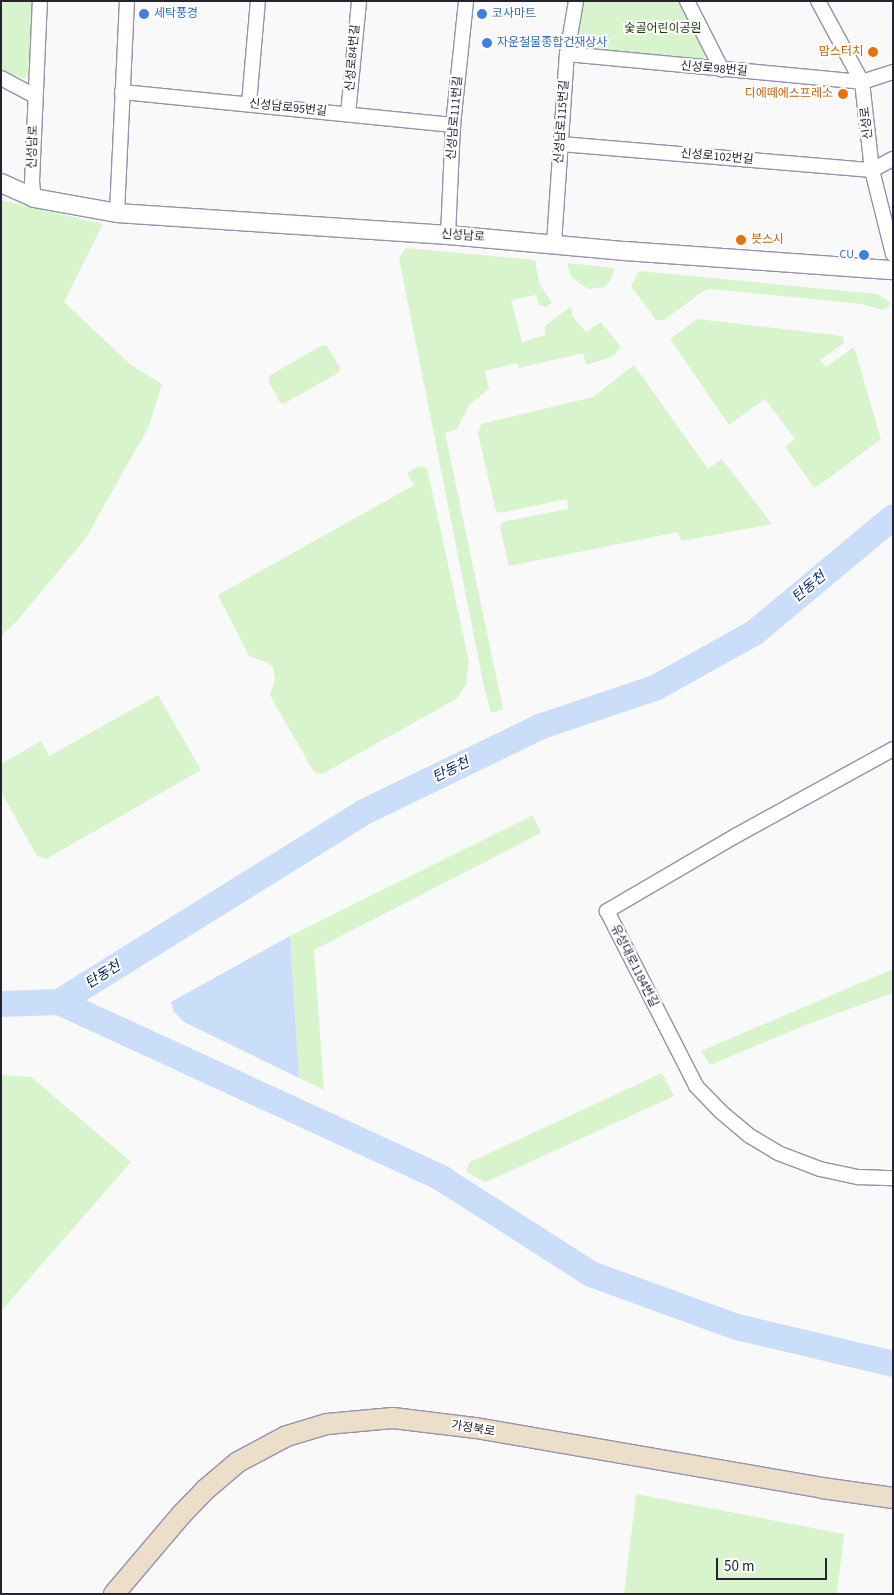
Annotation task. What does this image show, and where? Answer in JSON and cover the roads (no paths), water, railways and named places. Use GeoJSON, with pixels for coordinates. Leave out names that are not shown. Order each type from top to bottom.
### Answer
{"type":"FeatureCollection","features":[{"type":"Feature","properties":{"kind":"main road","name":"가정북로"},"geometry":{"type":"LineString","coordinates":[[114,1594],[181,1515],[205,1490],[238,1462],[287,1436],[327,1424],[393,1418],[446,1424],[822,1488],[893,1498]]}},
{"type":"Feature","properties":{"kind":"street","name":"신성남로"},"geometry":{"type":"LineString","coordinates":[[34,198],[32,182],[40,1]]}},
{"type":"Feature","properties":{"kind":"street"},"geometry":{"type":"LineString","coordinates":[[117,212],[126,1]]}},
{"type":"Feature","properties":{"kind":"street"},"geometry":{"type":"LineString","coordinates":[[249,103],[258,1]]}},
{"type":"Feature","properties":{"kind":"street","name":"신성로84번길"},"geometry":{"type":"LineString","coordinates":[[348,114],[359,1]]}},
{"type":"Feature","properties":{"kind":"street","name":"신성남로111번길"},"geometry":{"type":"LineString","coordinates":[[448,234],[453,125],[466,1]]}},
{"type":"Feature","properties":{"kind":"street","name":"신성남로115번길"},"geometry":{"type":"LineString","coordinates":[[554,243],[567,54],[576,1]]}},
{"type":"Feature","properties":{"kind":"street"},"geometry":{"type":"LineString","coordinates":[[687,1],[722,70]]}},
{"type":"Feature","properties":{"kind":"street","name":"신성로"},"geometry":{"type":"LineString","coordinates":[[818,1],[862,82],[872,170],[893,254]]}},
{"type":"Feature","properties":{"kind":"street","name":"신성로98번길"},"geometry":{"type":"LineString","coordinates":[[567,54],[862,82]]}},
{"type":"Feature","properties":{"kind":"street"},"geometry":{"type":"LineString","coordinates":[[862,82],[893,72]]}},
{"type":"Feature","properties":{"kind":"street"},"geometry":{"type":"LineString","coordinates":[[1,78],[35,96]]}},
{"type":"Feature","properties":{"kind":"street","name":"신성남로95번길"},"geometry":{"type":"LineString","coordinates":[[122,92],[249,103],[453,125]]}},
{"type":"Feature","properties":{"kind":"street","name":"신성로102번길"},"geometry":{"type":"LineString","coordinates":[[561,144],[872,170]]}},
{"type":"Feature","properties":{"kind":"street"},"geometry":{"type":"LineString","coordinates":[[872,170],[893,159]]}},
{"type":"Feature","properties":{"kind":"street","name":"신성남로"},"geometry":{"type":"LineString","coordinates":[[1,183],[34,198],[117,212],[448,234],[625,251],[893,270]]}},
{"type":"Feature","properties":{"kind":"street","name":"유성대로1184번길"},"geometry":{"type":"LineString","coordinates":[[893,750],[737,835],[607,911],[696,1086],[720,1111],[750,1136],[778,1153],[820,1169],[859,1177],[893,1178]]}},
{"type":"Feature","properties":{"kind":"water"},"geometry":{"type":"Polygon","coordinates":[[[290,936],[299,1078],[184,1022],[174,1012],[171,1002],[290,936]]]}},
{"type":"Feature","properties":{"kind":"waterway","name":"탄동천"},"geometry":{"type":"LineString","coordinates":[[1,1004],[59,1002],[364,812],[542,726],[655,688],[754,633],[893,517]]}},
{"type":"Feature","properties":{"kind":"waterway"},"geometry":{"type":"LineString","coordinates":[[59,1002],[441,1178],[591,1274],[737,1327],[893,1364]]}},
{"type":"Feature","properties":{"kind":"place","name":"세탁풍경"},"geometry":{"type":"Point","coordinates":[144,14]}},
{"type":"Feature","properties":{"kind":"place","name":"코사마트"},"geometry":{"type":"Point","coordinates":[482,14]}},
{"type":"Feature","properties":{"kind":"place","name":"자운철물종합건재상사"},"geometry":{"type":"Point","coordinates":[487,43]}},
{"type":"Feature","properties":{"kind":"place","name":"맘스터치"},"geometry":{"type":"Point","coordinates":[873,52]}},
{"type":"Feature","properties":{"kind":"place","name":"디에떼에스프레소"},"geometry":{"type":"Point","coordinates":[843,94]}},
{"type":"Feature","properties":{"kind":"place","name":"븟스시"},"geometry":{"type":"Point","coordinates":[741,240]}},
{"type":"Feature","properties":{"kind":"place","name":"CU"},"geometry":{"type":"Point","coordinates":[864,255]}},
{"type":"Feature","properties":{"kind":"park label","name":"숯골어린이공원"},"geometry":{"type":"Point","coordinates":[663,29]}}]}
